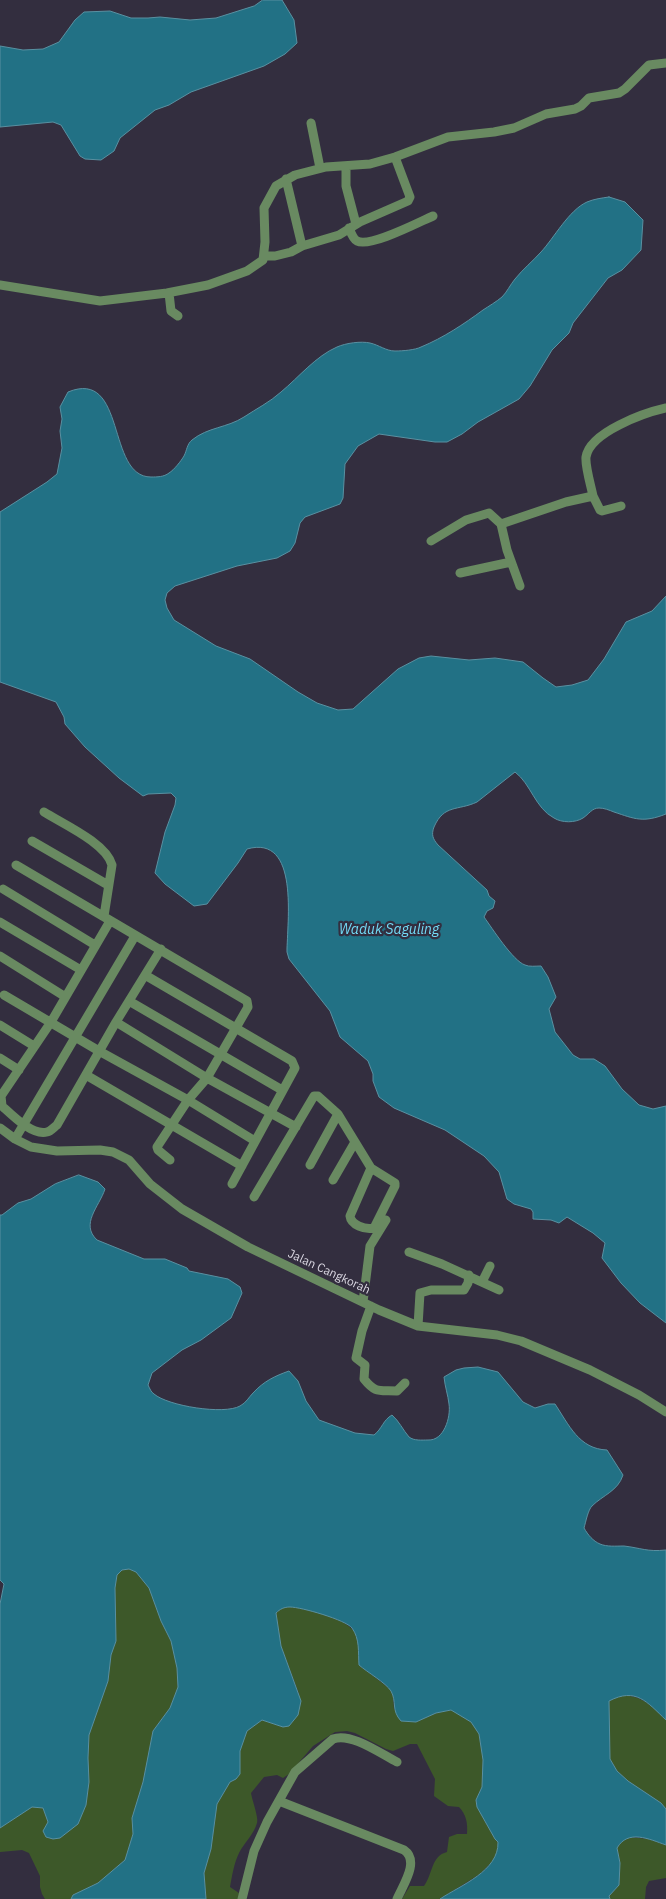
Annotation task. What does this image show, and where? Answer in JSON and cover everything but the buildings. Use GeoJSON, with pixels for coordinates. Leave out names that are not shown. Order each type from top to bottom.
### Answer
{"type":"FeatureCollection","features":[{"type":"Feature","properties":{"kind":"street"},"geometry":{"type":"LineString","coordinates":[[0,285],[100,301],[169,293],[208,285],[247,271],[258,264],[264,256],[264,208],[276,186],[286,179],[320,168],[370,164],[395,157],[448,137],[514,128],[546,114],[575,109],[589,98],[619,93],[650,65],[666,63]]}},
{"type":"Feature","properties":{"kind":"street"},"geometry":{"type":"LineString","coordinates":[[311,123],[320,168]]}},
{"type":"Feature","properties":{"kind":"street"},"geometry":{"type":"LineString","coordinates":[[264,256],[283,254],[339,235],[353,226],[410,199],[395,157]]}},
{"type":"Feature","properties":{"kind":"street"},"geometry":{"type":"LineString","coordinates":[[346,167],[346,186],[355,240],[361,243],[386,237],[433,216]]}},
{"type":"Feature","properties":{"kind":"street"},"geometry":{"type":"LineString","coordinates":[[286,179],[302,246]]}},
{"type":"Feature","properties":{"kind":"street"},"geometry":{"type":"LineString","coordinates":[[169,293],[171,311],[178,316]]}},
{"type":"Feature","properties":{"kind":"street"},"geometry":{"type":"LineString","coordinates":[[621,506],[600,510],[593,496],[586,457],[598,438],[634,418],[666,408]]}},
{"type":"Feature","properties":{"kind":"street"},"geometry":{"type":"LineString","coordinates":[[501,524],[566,502],[593,496]]}},
{"type":"Feature","properties":{"kind":"street"},"geometry":{"type":"LineString","coordinates":[[431,541],[466,520],[488,513],[501,524],[520,586]]}},
{"type":"Feature","properties":{"kind":"street"},"geometry":{"type":"LineString","coordinates":[[460,573],[512,562]]}},
{"type":"Feature","properties":{"kind":"street"},"geometry":{"type":"LineString","coordinates":[[44,812],[95,844],[110,858],[112,865],[108,885],[107,918],[95,945],[50,1022],[0,1096],[2,1106],[23,1125],[45,1132],[50,1131],[57,1125],[116,1022],[161,949]]}},
{"type":"Feature","properties":{"kind":"street"},"geometry":{"type":"LineString","coordinates":[[32,841],[108,885]]}},
{"type":"Feature","properties":{"kind":"street"},"geometry":{"type":"LineString","coordinates":[[16,865],[247,1001],[248,1007],[207,1078],[188,1100],[158,1146],[158,1150],[170,1160]]}},
{"type":"Feature","properties":{"kind":"street"},"geometry":{"type":"LineString","coordinates":[[3,889],[95,945]]}},
{"type":"Feature","properties":{"kind":"street"},"geometry":{"type":"LineString","coordinates":[[0,922],[81,970]]}},
{"type":"Feature","properties":{"kind":"street"},"geometry":{"type":"LineString","coordinates":[[15,1139],[135,936]]}},
{"type":"Feature","properties":{"kind":"street"},"geometry":{"type":"LineString","coordinates":[[0,956],[64,996]]}},
{"type":"Feature","properties":{"kind":"street"},"geometry":{"type":"LineString","coordinates":[[145,975],[292,1061],[295,1068],[232,1184]]}},
{"type":"Feature","properties":{"kind":"street"},"geometry":{"type":"LineString","coordinates":[[4,995],[99,1051],[188,1100],[255,1141]]}},
{"type":"Feature","properties":{"kind":"street"},"geometry":{"type":"LineString","coordinates":[[129,1001],[282,1090]]}},
{"type":"Feature","properties":{"kind":"street"},"geometry":{"type":"LineString","coordinates":[[116,1022],[207,1078],[296,1127]]}},
{"type":"Feature","properties":{"kind":"street"},"geometry":{"type":"LineString","coordinates":[[0,1025],[34,1046]]}},
{"type":"Feature","properties":{"kind":"street"},"geometry":{"type":"LineString","coordinates":[[0,1058],[19,1070]]}},
{"type":"Feature","properties":{"kind":"street"},"geometry":{"type":"LineString","coordinates":[[86,1075],[242,1166]]}},
{"type":"Feature","properties":{"kind":"street"},"geometry":{"type":"LineString","coordinates":[[254,1197],[314,1096],[318,1096],[338,1114],[371,1168],[395,1182],[395,1186],[374,1228],[371,1229],[354,1224],[350,1216],[357,1196],[371,1168]]}},
{"type":"Feature","properties":{"kind":"street"},"geometry":{"type":"LineString","coordinates":[[310,1165],[338,1114]]}},
{"type":"Feature","properties":{"kind":"street","name":"Jalan Cangkorah"},"geometry":{"type":"LineString","coordinates":[[0,1128],[15,1139],[31,1147],[57,1151],[100,1150],[113,1152],[129,1160],[150,1184],[182,1209],[248,1247],[404,1322],[418,1326],[497,1335],[521,1341],[598,1374],[639,1395],[666,1412]]}},
{"type":"Feature","properties":{"kind":"street"},"geometry":{"type":"LineString","coordinates":[[333,1180],[354,1142]]}},
{"type":"Feature","properties":{"kind":"street"},"geometry":{"type":"LineString","coordinates":[[386,1220],[370,1246],[367,1304],[356,1358],[365,1365],[364,1379],[372,1388],[396,1391],[405,1383]]}},
{"type":"Feature","properties":{"kind":"street"},"geometry":{"type":"LineString","coordinates":[[409,1252],[418,1254],[500,1290]]}},
{"type":"Feature","properties":{"kind":"street"},"geometry":{"type":"LineString","coordinates":[[482,1282],[490,1266]]}},
{"type":"Feature","properties":{"kind":"street"},"geometry":{"type":"LineString","coordinates":[[418,1326],[420,1293],[431,1290],[464,1290],[469,1276]]}},
{"type":"Feature","properties":{"kind":"street"},"geometry":{"type":"LineString","coordinates":[[242,1899],[254,1852],[267,1822],[296,1770],[329,1741],[337,1737],[351,1738],[397,1762]]}},
{"type":"Feature","properties":{"kind":"street"},"geometry":{"type":"LineString","coordinates":[[279,1801],[409,1853],[412,1864],[397,1899]]}},
{"type":"Feature","properties":{"kind":"green space"},"geometry":{"type":"Polygon","coordinates":[[[129,1569],[136,1572],[149,1588],[161,1621],[171,1641],[177,1668],[178,1687],[170,1708],[153,1731],[143,1782],[132,1818],[133,1834],[125,1860],[98,1883],[73,1895],[71,1899],[45,1899],[40,1887],[40,1876],[29,1853],[22,1850],[0,1852],[0,1828],[32,1806],[43,1808],[48,1822],[78,1824],[86,1805],[89,1782],[89,1735],[108,1681],[111,1655],[116,1641],[115,1588],[117,1575],[122,1570],[129,1569]]]}},
{"type":"Feature","properties":{"kind":"green space"},"geometry":{"type":"Polygon","coordinates":[[[288,1606],[328,1616],[347,1625],[354,1631],[359,1641],[359,1665],[390,1689],[393,1696],[394,1709],[416,1722],[436,1713],[452,1710],[471,1722],[479,1734],[483,1760],[482,1787],[476,1800],[477,1807],[498,1842],[498,1851],[495,1859],[480,1874],[440,1899],[402,1899],[410,1886],[424,1886],[435,1861],[447,1852],[449,1837],[457,1834],[467,1834],[465,1816],[459,1807],[448,1806],[434,1796],[435,1779],[417,1744],[410,1744],[393,1751],[347,1731],[335,1732],[313,1746],[289,1774],[283,1778],[277,1775],[264,1777],[251,1793],[257,1823],[254,1831],[239,1853],[232,1874],[230,1887],[239,1893],[238,1899],[206,1899],[204,1873],[211,1849],[217,1804],[230,1782],[240,1774],[240,1751],[247,1731],[262,1720],[283,1727],[299,1694],[281,1646],[276,1613],[281,1608],[288,1606]]]}},
{"type":"Feature","properties":{"kind":"green space"},"geometry":{"type":"Polygon","coordinates":[[[621,1695],[641,1699],[666,1720],[666,1809],[661,1803],[628,1781],[617,1771],[610,1759],[609,1701],[621,1695]]]}},
{"type":"Feature","properties":{"kind":"green space"},"geometry":{"type":"Polygon","coordinates":[[[628,1837],[649,1839],[666,1845],[666,1878],[649,1881],[646,1887],[645,1899],[610,1899],[609,1896],[619,1885],[620,1863],[617,1848],[621,1841],[628,1837]]]}},
{"type":"Feature","properties":{"kind":"water"},"geometry":{"type":"Polygon","coordinates":[[[263,0],[282,0],[294,20],[297,43],[285,54],[264,66],[191,92],[169,105],[155,110],[120,138],[114,151],[101,160],[85,159],[80,156],[61,125],[53,122],[0,127],[0,46],[23,50],[43,49],[59,42],[75,20],[84,12],[110,11],[131,18],[160,17],[190,20],[216,18],[254,6],[263,0]]]}},
{"type":"Feature","properties":{"kind":"water","name":"Waduk Saguling"},"geometry":{"type":"Polygon","coordinates":[[[609,197],[625,202],[643,220],[641,250],[622,270],[608,278],[573,323],[569,333],[552,350],[530,386],[519,399],[447,442],[379,434],[358,446],[345,464],[343,498],[340,504],[305,517],[300,523],[295,543],[290,551],[277,558],[237,566],[175,586],[167,593],[165,600],[174,620],[216,646],[250,659],[317,703],[338,710],[353,709],[398,669],[419,658],[431,656],[469,660],[495,658],[523,662],[556,687],[588,680],[604,659],[626,622],[652,611],[666,596],[666,814],[639,819],[597,808],[580,820],[572,822],[561,821],[548,814],[542,808],[515,772],[477,802],[447,811],[438,820],[433,830],[433,835],[438,845],[487,890],[489,896],[495,901],[493,908],[487,911],[484,917],[509,951],[525,965],[541,966],[548,977],[556,997],[549,1009],[555,1032],[573,1055],[580,1059],[594,1059],[605,1066],[622,1089],[639,1105],[653,1109],[666,1106],[666,1323],[640,1303],[621,1283],[602,1258],[605,1243],[593,1233],[567,1217],[559,1223],[551,1220],[533,1219],[531,1209],[514,1204],[507,1199],[499,1172],[484,1156],[445,1130],[394,1108],[379,1097],[368,1061],[340,1037],[330,1011],[289,959],[287,952],[287,884],[283,867],[276,855],[264,848],[247,849],[207,904],[194,906],[165,884],[155,873],[176,798],[171,793],[143,796],[119,778],[85,747],[65,724],[64,717],[56,702],[0,682],[0,512],[57,474],[62,448],[60,407],[68,392],[87,389],[100,395],[108,408],[127,460],[137,472],[151,477],[165,475],[171,472],[179,463],[192,440],[204,432],[238,421],[277,396],[315,361],[329,351],[349,343],[362,342],[392,351],[409,350],[429,343],[453,330],[502,297],[515,279],[541,252],[574,211],[587,202],[609,197]]]}},
{"type":"Feature","properties":{"kind":"water"},"geometry":{"type":"Polygon","coordinates":[[[79,1175],[98,1182],[105,1189],[90,1222],[92,1234],[97,1240],[144,1259],[165,1259],[187,1268],[189,1271],[228,1279],[240,1287],[242,1293],[231,1318],[201,1340],[182,1350],[152,1373],[148,1385],[152,1392],[161,1398],[196,1408],[232,1409],[244,1403],[266,1382],[289,1371],[298,1381],[306,1401],[319,1420],[355,1433],[374,1435],[392,1415],[409,1437],[416,1440],[428,1440],[438,1437],[445,1427],[449,1415],[444,1377],[456,1370],[478,1367],[498,1372],[523,1402],[535,1408],[555,1404],[570,1428],[582,1441],[597,1449],[607,1450],[623,1475],[618,1485],[591,1508],[584,1528],[597,1543],[603,1545],[666,1550],[666,1720],[641,1698],[627,1696],[609,1701],[610,1759],[617,1771],[628,1781],[661,1803],[666,1809],[666,1845],[639,1837],[633,1837],[622,1842],[617,1848],[620,1863],[619,1885],[609,1896],[610,1899],[440,1899],[486,1869],[497,1852],[498,1842],[477,1807],[476,1800],[482,1787],[483,1760],[479,1734],[471,1722],[451,1710],[436,1713],[416,1722],[401,1721],[396,1713],[394,1699],[389,1688],[359,1665],[357,1641],[352,1628],[341,1621],[323,1614],[286,1607],[276,1613],[281,1646],[301,1701],[298,1715],[289,1726],[283,1727],[262,1720],[247,1731],[240,1751],[240,1774],[230,1782],[217,1804],[211,1849],[204,1873],[206,1899],[71,1899],[73,1895],[98,1883],[125,1860],[133,1834],[132,1818],[143,1782],[153,1731],[170,1708],[178,1687],[177,1668],[171,1641],[161,1621],[149,1588],[136,1572],[129,1569],[122,1570],[117,1575],[115,1588],[116,1641],[111,1655],[108,1681],[89,1735],[89,1782],[86,1805],[78,1824],[60,1838],[46,1837],[43,1831],[48,1822],[43,1808],[32,1807],[0,1828],[0,1604],[4,1584],[0,1580],[0,1215],[18,1203],[31,1199],[55,1184],[79,1175]]]}}]}
